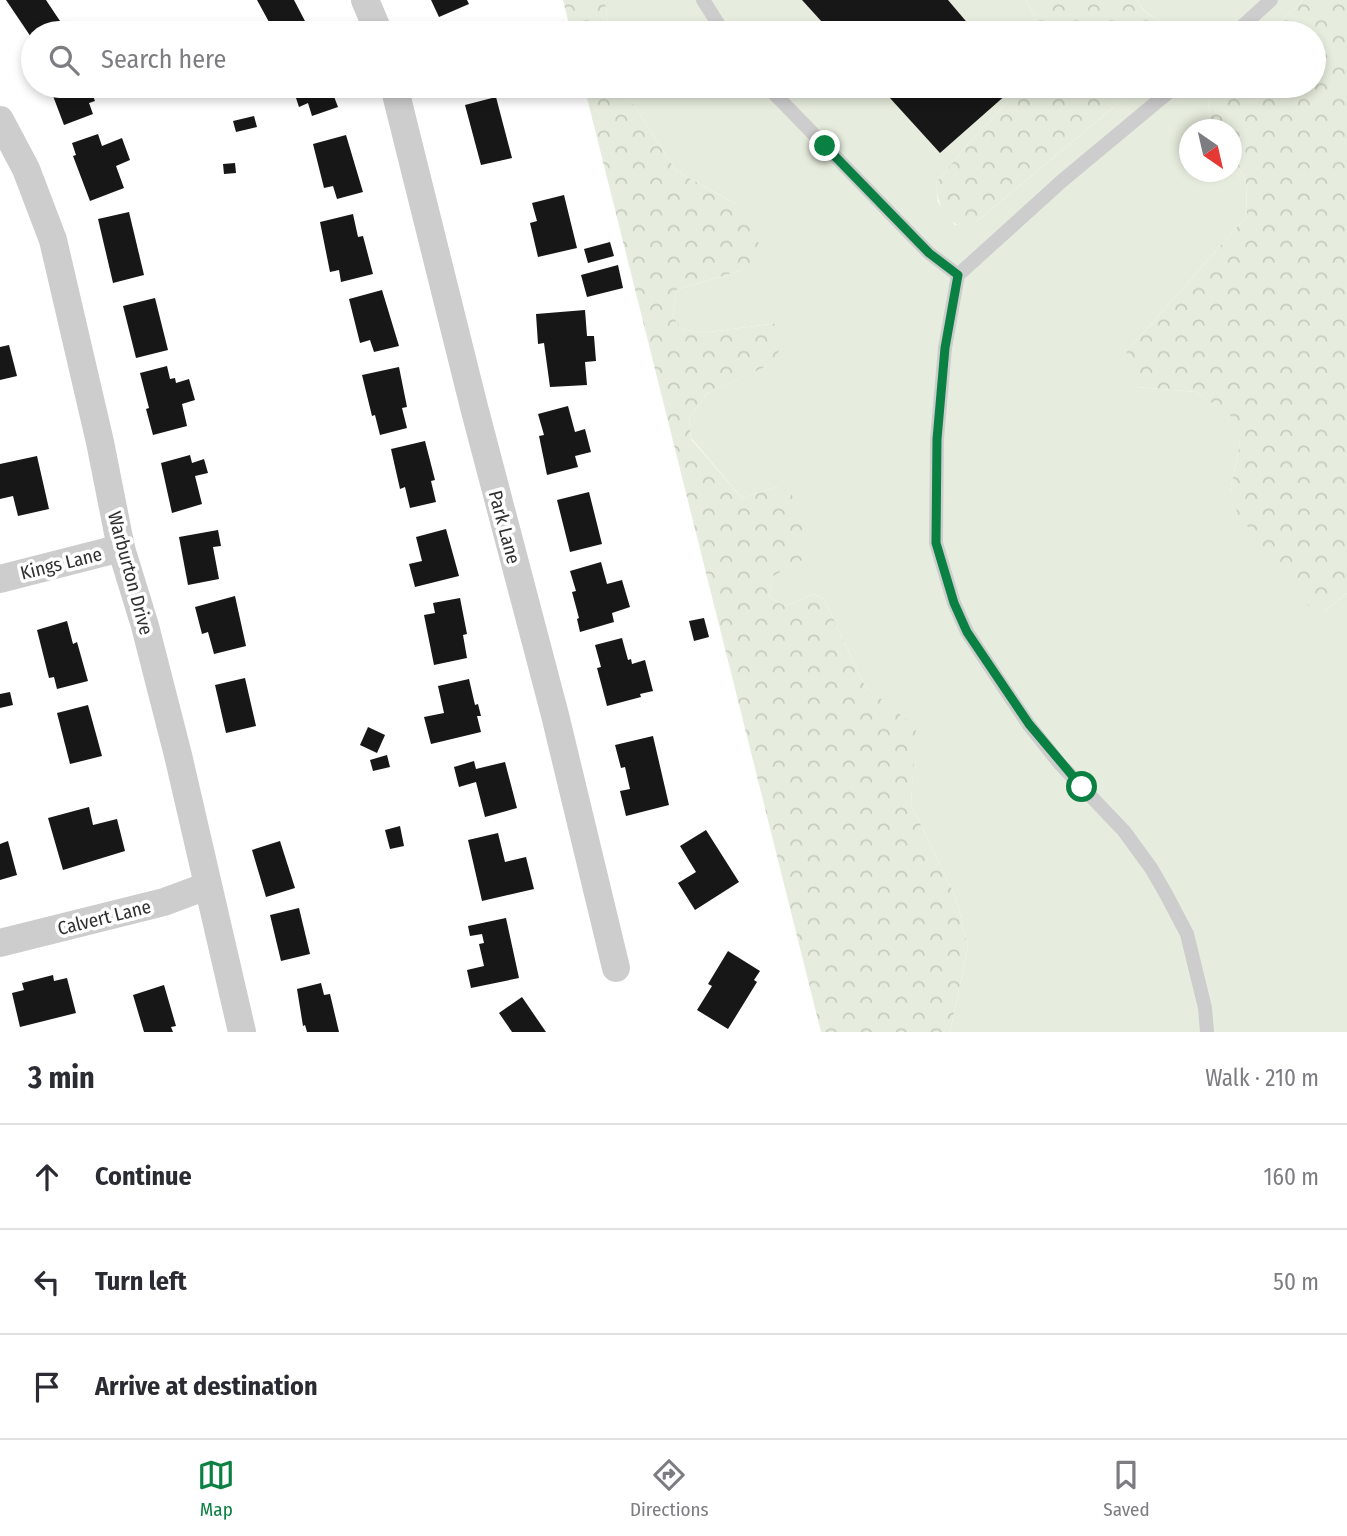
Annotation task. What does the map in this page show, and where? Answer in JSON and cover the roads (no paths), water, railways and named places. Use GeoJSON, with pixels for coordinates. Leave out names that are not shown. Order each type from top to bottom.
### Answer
{"type":"FeatureCollection","features":[{"type":"Feature","properties":{"kind":"street"},"geometry":{"type":"LineString","coordinates":[[365,0],[374,21]]}},
{"type":"Feature","properties":{"kind":"street","name":"Park Lane"},"geometry":{"type":"LineString","coordinates":[[397,98],[555,715],[616,968]]}},
{"type":"Feature","properties":{"kind":"street","name":"Warburton Drive"},"geometry":{"type":"LineString","coordinates":[[0,120],[26,169],[53,240],[100,443],[121,548],[143,616],[166,706],[242,1032]]}},
{"type":"Feature","properties":{"kind":"street","name":"Kings Lane"},"geometry":{"type":"LineString","coordinates":[[0,579],[121,548]]}},
{"type":"Feature","properties":{"kind":"street","name":"Calvert Lane"},"geometry":{"type":"LineString","coordinates":[[0,943],[164,902],[207,886]]}},
{"type":"Feature","properties":{"kind":"lane"},"geometry":{"type":"LineString","coordinates":[[703,0],[716,21]]}},
{"type":"Feature","properties":{"kind":"lane"},"geometry":{"type":"LineString","coordinates":[[1248,21],[1271,0]]}},
{"type":"Feature","properties":{"kind":"lane"},"geometry":{"type":"LineString","coordinates":[[779,98],[929,253],[958,275]]}},
{"type":"Feature","properties":{"kind":"lane"},"geometry":{"type":"LineString","coordinates":[[1162,98],[1063,180],[958,275],[945,348],[937,439],[936,543],[954,603],[967,632],[1029,724],[1060,764],[1124,831],[1152,868],[1187,934],[1205,1008],[1207,1032]]}}]}
